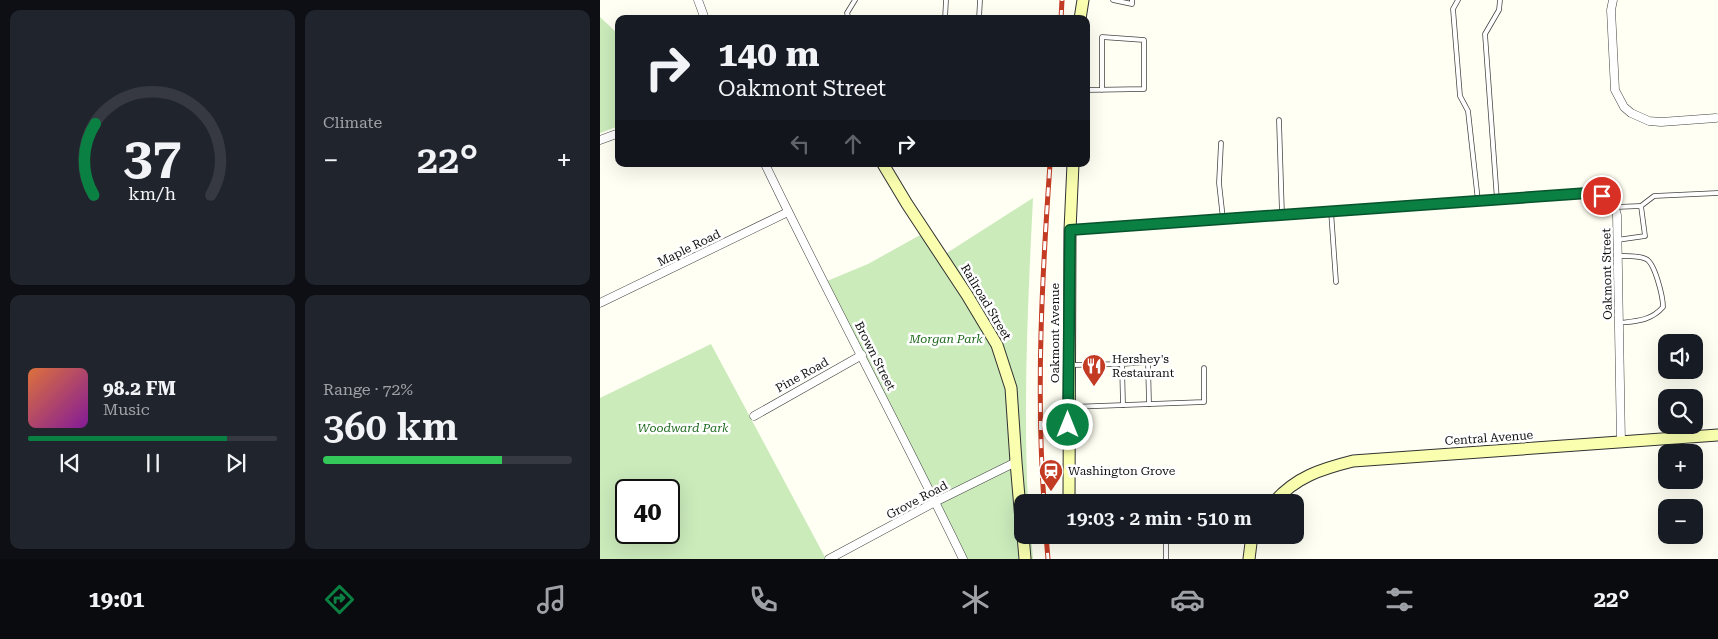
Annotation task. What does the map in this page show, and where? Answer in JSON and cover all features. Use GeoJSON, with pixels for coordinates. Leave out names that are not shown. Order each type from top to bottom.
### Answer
{"type":"FeatureCollection","features":[{"type":"Feature","properties":{"kind":"street"},"geometry":{"type":"LineString","coordinates":[[698,0],[704,15]]}},
{"type":"Feature","properties":{"kind":"street"},"geometry":{"type":"LineString","coordinates":[[1081,15],[1083,0]]}},
{"type":"Feature","properties":{"kind":"street"},"geometry":{"type":"LineString","coordinates":[[1613,0],[1615,90],[1624,107],[1631,113],[1649,121],[1661,122],[1716,118]]}},
{"type":"Feature","properties":{"kind":"street"},"geometry":{"type":"LineString","coordinates":[[600,140],[615,134]]}},
{"type":"Feature","properties":{"kind":"street","name":"Brown Street"},"geometry":{"type":"LineString","coordinates":[[766,167],[963,559]]}},
{"type":"Feature","properties":{"kind":"street","name":"Railroad Street"},"geometry":{"type":"LineString","coordinates":[[885,167],[997,345],[1011,388],[1019,494]]}},
{"type":"Feature","properties":{"kind":"street","name":"Oakmont Avenue"},"geometry":{"type":"LineString","coordinates":[[1069,494],[1070,230],[1073,167]]}},
{"type":"Feature","properties":{"kind":"street"},"geometry":{"type":"LineString","coordinates":[[1070,230],[1588,193],[1610,200],[1616,207]]}},
{"type":"Feature","properties":{"kind":"street","name":"Oakmont Street"},"geometry":{"type":"LineString","coordinates":[[1616,207],[1621,442]]}},
{"type":"Feature","properties":{"kind":"street","name":"Maple Road"},"geometry":{"type":"LineString","coordinates":[[600,303],[788,212]]}},
{"type":"Feature","properties":{"kind":"street","name":"Pine Road"},"geometry":{"type":"LineString","coordinates":[[754,416],[862,355]]}},
{"type":"Feature","properties":{"kind":"street","name":"Central Avenue"},"geometry":{"type":"LineString","coordinates":[[1282,494],[1311,474],[1324,468],[1353,461],[1718,435]]}},
{"type":"Feature","properties":{"kind":"street","name":"Grove Road"},"geometry":{"type":"LineString","coordinates":[[829,559],[935,502],[1016,462]]}},
{"type":"Feature","properties":{"kind":"street","name":"Railroad Street"},"geometry":{"type":"LineString","coordinates":[[1024,544],[1025,559]]}},
{"type":"Feature","properties":{"kind":"street"},"geometry":{"type":"LineString","coordinates":[[1249,559],[1251,544]]}},
{"type":"Feature","properties":{"kind":"lane"},"geometry":{"type":"LineString","coordinates":[[847,15],[846,13],[855,0]]}},
{"type":"Feature","properties":{"kind":"lane"},"geometry":{"type":"LineString","coordinates":[[945,15],[946,0]]}},
{"type":"Feature","properties":{"kind":"lane"},"geometry":{"type":"LineString","coordinates":[[978,15],[980,0]]}},
{"type":"Feature","properties":{"kind":"lane"},"geometry":{"type":"LineString","coordinates":[[1113,0],[1132,4],[1132,0]]}},
{"type":"Feature","properties":{"kind":"lane"},"geometry":{"type":"LineString","coordinates":[[1458,0],[1453,8],[1460,96],[1468,110],[1478,201]]}},
{"type":"Feature","properties":{"kind":"lane"},"geometry":{"type":"LineString","coordinates":[[1497,200],[1485,34],[1499,10],[1500,0]]}},
{"type":"Feature","properties":{"kind":"lane"},"geometry":{"type":"LineString","coordinates":[[1090,90],[1102,90],[1144,90],[1144,40],[1102,37],[1102,90]]}},
{"type":"Feature","properties":{"kind":"lane"},"geometry":{"type":"LineString","coordinates":[[1279,120],[1282,215]]}},
{"type":"Feature","properties":{"kind":"lane"},"geometry":{"type":"LineString","coordinates":[[1221,143],[1219,183],[1223,219]]}},
{"type":"Feature","properties":{"kind":"lane"},"geometry":{"type":"LineString","coordinates":[[1616,207],[1641,206],[1654,196],[1718,193]]}},
{"type":"Feature","properties":{"kind":"lane"},"geometry":{"type":"LineString","coordinates":[[1617,240],[1645,236],[1641,206]]}},
{"type":"Feature","properties":{"kind":"lane"},"geometry":{"type":"LineString","coordinates":[[1331,211],[1336,282]]}},
{"type":"Feature","properties":{"kind":"lane"},"geometry":{"type":"LineString","coordinates":[[1618,256],[1635,256],[1646,259],[1651,263],[1663,299],[1663,307],[1656,315],[1644,320],[1619,323]]}},
{"type":"Feature","properties":{"kind":"lane"},"geometry":{"type":"LineString","coordinates":[[1069,365],[1148,362],[1149,404]]}},
{"type":"Feature","properties":{"kind":"lane"},"geometry":{"type":"LineString","coordinates":[[1122,364],[1123,405]]}},
{"type":"Feature","properties":{"kind":"lane"},"geometry":{"type":"LineString","coordinates":[[1068,407],[1204,402],[1204,368]]}},
{"type":"Feature","properties":{"kind":"lane"},"geometry":{"type":"LineString","coordinates":[[1166,544],[1166,559]]}},
{"type":"Feature","properties":{"kind":"green space"},"geometry":{"type":"Polygon","coordinates":[[[600,17],[615,31],[615,127],[600,133],[600,17]]]}},
{"type":"Feature","properties":{"kind":"green space","name":"Morgan Park"},"geometry":{"type":"Polygon","coordinates":[[[1033,198],[1026,388],[1028,494],[1014,494],[1014,544],[1032,544],[1033,559],[965,559],[827,281],[868,264],[922,234],[939,258],[1033,198]]]}},
{"type":"Feature","properties":{"kind":"green space","name":"Woodward Park"},"geometry":{"type":"Polygon","coordinates":[[[711,344],[826,559],[600,559],[600,398],[711,344]]]}},
{"type":"Feature","properties":{"kind":"railway"},"geometry":{"type":"LineString","coordinates":[[1061,15],[1062,0]]}},
{"type":"Feature","properties":{"kind":"railway"},"geometry":{"type":"LineString","coordinates":[[1044,494],[1040,376],[1050,167]]}},
{"type":"Feature","properties":{"kind":"railway"},"geometry":{"type":"LineString","coordinates":[[1047,544],[1048,559]]}},
{"type":"Feature","properties":{"kind":"place","name":"Hershey's Restaurant"},"geometry":{"type":"Point","coordinates":[1094,387]}},
{"type":"Feature","properties":{"kind":"place","name":"Washington Grove"},"geometry":{"type":"Point","coordinates":[1051,492]}},
{"type":"Feature","properties":{"kind":"route"},"geometry":{"type":"LineString","coordinates":[[1068,425],[1070,230],[1588,193],[1602,196]]}}]}
